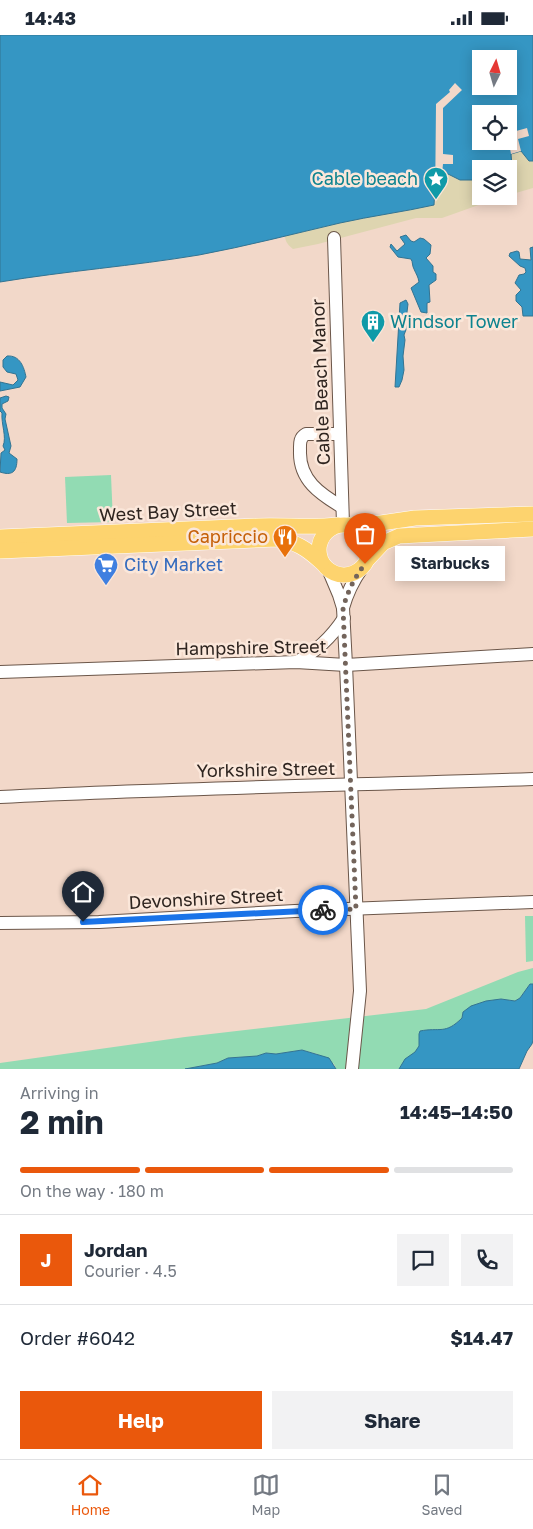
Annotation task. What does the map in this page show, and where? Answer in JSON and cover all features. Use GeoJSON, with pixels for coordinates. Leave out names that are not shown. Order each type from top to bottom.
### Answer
{"type":"FeatureCollection","features":[{"type":"Feature","properties":{"kind":"main road","name":"West Bay Street"},"geometry":{"type":"LineString","coordinates":[[0,537],[145,533],[266,526],[312,527],[374,524],[416,518],[533,514]]}},
{"type":"Feature","properties":{"kind":"main road"},"geometry":{"type":"LineString","coordinates":[[365,564],[370,549],[367,538],[359,529],[343,525],[325,533],[320,542],[318,552],[324,566],[336,574],[345,575],[354,573],[365,564],[383,543],[399,536],[533,529]]}},
{"type":"Feature","properties":{"kind":"main road","name":"West Bay Street"},"geometry":{"type":"LineString","coordinates":[[0,551],[276,539],[288,540],[298,544],[324,566]]}},
{"type":"Feature","properties":{"kind":"street","name":"Cable Beach Manor"},"geometry":{"type":"LineString","coordinates":[[334,238],[343,525]]}},
{"type":"Feature","properties":{"kind":"street"},"geometry":{"type":"LineString","coordinates":[[340,434],[306,434],[302,436],[300,440],[300,454],[302,469],[308,480],[318,491],[342,507]]}},
{"type":"Feature","properties":{"kind":"street"},"geometry":{"type":"LineString","coordinates":[[296,662],[322,645],[343,613],[347,593],[353,580],[365,564]]}},
{"type":"Feature","properties":{"kind":"street"},"geometry":{"type":"LineString","coordinates":[[324,566],[337,588],[343,613],[346,665],[360,991],[352,1069]]}},
{"type":"Feature","properties":{"kind":"street","name":"Hampshire Street"},"geometry":{"type":"LineString","coordinates":[[0,672],[296,662],[346,665],[533,654]]}},
{"type":"Feature","properties":{"kind":"street","name":"Yorkshire Street"},"geometry":{"type":"LineString","coordinates":[[0,797],[533,779]]}},
{"type":"Feature","properties":{"kind":"street"},"geometry":{"type":"LineString","coordinates":[[0,786],[16,796]]}},
{"type":"Feature","properties":{"kind":"street","name":"Devonshire Street"},"geometry":{"type":"LineString","coordinates":[[0,923],[99,922],[533,902]]}},
{"type":"Feature","properties":{"kind":"green space"},"geometry":{"type":"Polygon","coordinates":[[[111,475],[113,522],[67,523],[65,477],[111,475]]]}},
{"type":"Feature","properties":{"kind":"green space"},"geometry":{"type":"Polygon","coordinates":[[[525,916],[533,916],[533,961],[526,962],[525,916]]]}},
{"type":"Feature","properties":{"kind":"green space"},"geometry":{"type":"Polygon","coordinates":[[[533,968],[533,984],[530,984],[520,998],[515,1001],[501,999],[480,1003],[463,1012],[462,1018],[449,1028],[440,1031],[427,1030],[422,1032],[419,1034],[417,1050],[399,1069],[336,1069],[334,1064],[317,1054],[302,1050],[228,1058],[217,1063],[185,1069],[0,1069],[0,1063],[185,1037],[426,1009],[518,972],[533,968]]]}},
{"type":"Feature","properties":{"kind":"sand","name":"Cable beach"},"geometry":{"type":"Polygon","coordinates":[[[521,151],[533,152],[533,188],[517,193],[517,160],[476,160],[521,151]]]}},
{"type":"Feature","properties":{"kind":"sand","name":"Cable beach"},"geometry":{"type":"Polygon","coordinates":[[[472,161],[472,205],[479,205],[442,218],[416,218],[293,249],[286,242],[285,235],[290,219],[436,168],[472,161]]]}},
{"type":"Feature","properties":{"kind":"water"},"geometry":{"type":"Polygon","coordinates":[[[0,35],[533,35],[533,161],[529,161],[521,151],[511,154],[512,160],[472,160],[472,180],[460,180],[436,168],[434,205],[199,255],[0,282],[0,35]]]}},
{"type":"Feature","properties":{"kind":"water"},"geometry":{"type":"Polygon","coordinates":[[[406,235],[411,241],[414,242],[420,238],[431,245],[430,254],[426,258],[433,266],[436,280],[429,285],[430,302],[427,303],[427,313],[421,312],[411,288],[419,282],[411,259],[398,257],[390,247],[391,244],[397,251],[405,244],[400,237],[406,235]]]}},
{"type":"Feature","properties":{"kind":"water"},"geometry":{"type":"Polygon","coordinates":[[[533,247],[533,316],[523,316],[522,307],[516,301],[516,295],[521,290],[515,283],[519,275],[526,272],[525,268],[509,256],[510,253],[517,251],[519,252],[520,259],[531,260],[530,248],[533,247]]]}},
{"type":"Feature","properties":{"kind":"water"},"geometry":{"type":"Polygon","coordinates":[[[406,300],[408,304],[407,327],[404,335],[404,370],[399,387],[395,387],[400,303],[406,300]]]}},
{"type":"Feature","properties":{"kind":"water"},"geometry":{"type":"Polygon","coordinates":[[[7,356],[15,357],[18,360],[23,366],[26,377],[20,387],[0,391],[0,382],[13,385],[18,380],[16,374],[7,372],[3,367],[3,360],[7,356]]]}},
{"type":"Feature","properties":{"kind":"water"},"geometry":{"type":"Polygon","coordinates":[[[9,397],[8,401],[2,404],[2,408],[6,414],[5,419],[11,446],[9,453],[17,459],[15,470],[11,473],[0,472],[1,453],[5,450],[3,446],[4,435],[0,398],[9,397]]]}},
{"type":"Feature","properties":{"kind":"water"},"geometry":{"type":"Polygon","coordinates":[[[530,984],[533,984],[533,1040],[519,1069],[399,1069],[405,1059],[415,1052],[419,1046],[420,1031],[447,1029],[462,1018],[463,1012],[471,1006],[486,1001],[501,999],[515,1001],[520,998],[530,984]]]}},
{"type":"Feature","properties":{"kind":"water"},"geometry":{"type":"Polygon","coordinates":[[[302,1050],[329,1058],[336,1069],[185,1069],[217,1063],[228,1058],[302,1050]]]}},
{"type":"Feature","properties":{"kind":"pier"},"geometry":{"type":"Polygon","coordinates":[[[455,83],[462,90],[443,108],[443,154],[453,155],[453,164],[443,164],[442,174],[438,172],[435,208],[436,104],[450,92],[449,90],[455,83]]]}},
{"type":"Feature","properties":{"kind":"pier"},"geometry":{"type":"Polygon","coordinates":[[[527,128],[529,136],[518,139],[521,151],[511,154],[510,150],[517,150],[517,131],[527,128]]]}},
{"type":"Feature","properties":{"kind":"way so far"},"geometry":{"type":"LineString","coordinates":[[323,910],[356,909],[343,608],[353,580],[365,564]]}},
{"type":"Feature","properties":{"kind":"place","name":"Cable beach"},"geometry":{"type":"Point","coordinates":[436,200]}},
{"type":"Feature","properties":{"kind":"place","name":"Windsor Tower"},"geometry":{"type":"Point","coordinates":[373,343]}},
{"type":"Feature","properties":{"kind":"place","name":"Capriccio"},"geometry":{"type":"Point","coordinates":[285,558]}},
{"type":"Feature","properties":{"kind":"place","name":"Starbucks"},"geometry":{"type":"Point","coordinates":[365,564]}},
{"type":"Feature","properties":{"kind":"place","name":"City Market"},"geometry":{"type":"Point","coordinates":[106,586]}},
{"type":"Feature","properties":{"kind":"route"},"geometry":{"type":"LineString","coordinates":[[83,922],[323,910]]}}]}
